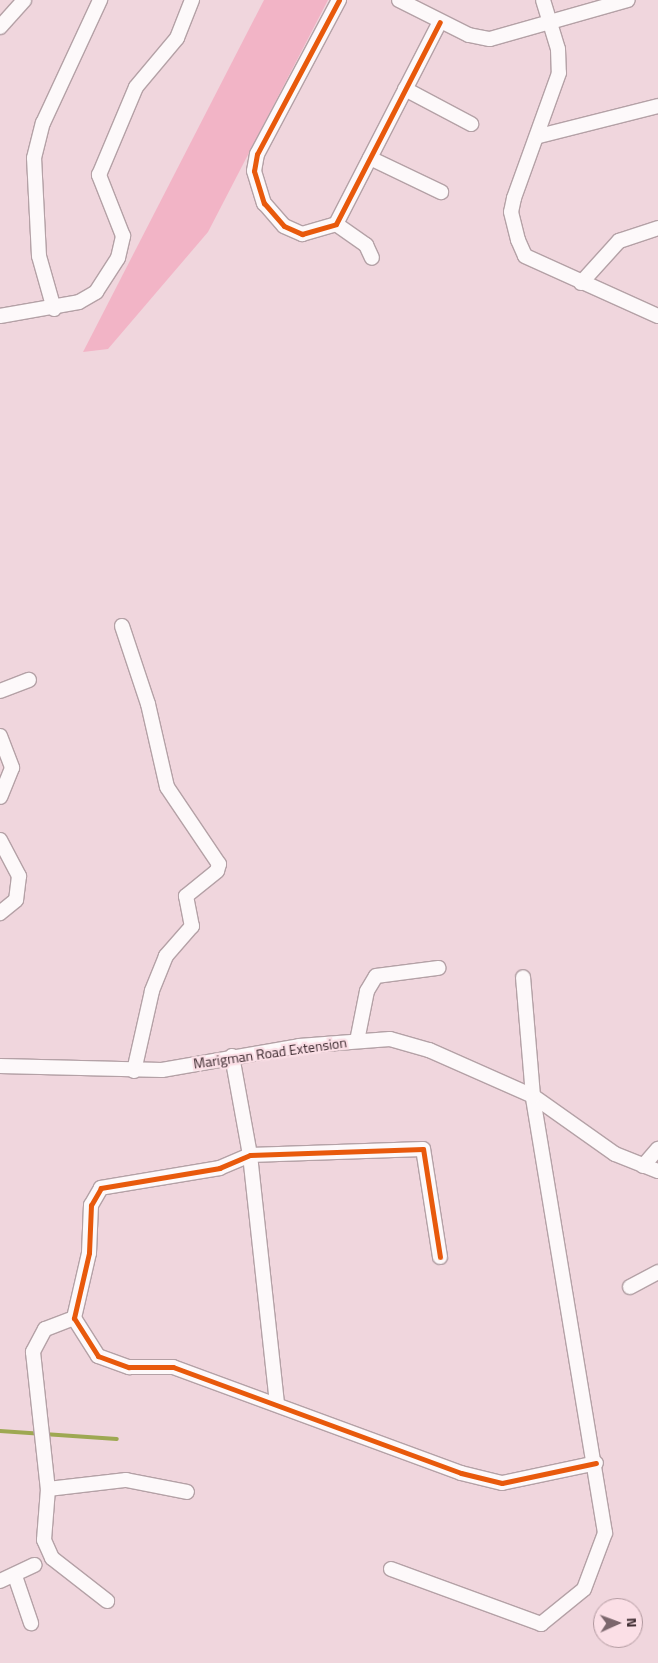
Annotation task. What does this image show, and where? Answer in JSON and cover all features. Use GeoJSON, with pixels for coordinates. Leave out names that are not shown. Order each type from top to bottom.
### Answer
{"type":"FeatureCollection","features":[{"type":"Feature","properties":{"kind":"street"},"geometry":{"type":"LineString","coordinates":[[0,27],[24,0]]}},
{"type":"Feature","properties":{"kind":"street"},"geometry":{"type":"LineString","coordinates":[[0,316],[54,309],[96,292],[118,258],[123,236],[99,175],[136,87],[177,38],[192,0]]}},
{"type":"Feature","properties":{"kind":"street"},"geometry":{"type":"LineString","coordinates":[[339,0],[257,154],[254,171],[256,190],[284,226],[302,234],[336,224],[440,22]]}},
{"type":"Feature","properties":{"kind":"street"},"geometry":{"type":"LineString","coordinates":[[399,0],[469,36],[490,39],[551,20],[628,0]]}},
{"type":"Feature","properties":{"kind":"street"},"geometry":{"type":"LineString","coordinates":[[543,0],[551,20],[558,73],[539,136],[511,212],[518,240],[525,256],[581,283],[658,316]]}},
{"type":"Feature","properties":{"kind":"street"},"geometry":{"type":"LineString","coordinates":[[54,309],[39,256],[34,158],[43,123],[97,1]]}},
{"type":"Feature","properties":{"kind":"street"},"geometry":{"type":"LineString","coordinates":[[405,89],[472,124]]}},
{"type":"Feature","properties":{"kind":"street"},"geometry":{"type":"LineString","coordinates":[[539,136],[658,106]]}},
{"type":"Feature","properties":{"kind":"street"},"geometry":{"type":"LineString","coordinates":[[370,158],[441,192]]}},
{"type":"Feature","properties":{"kind":"street"},"geometry":{"type":"LineString","coordinates":[[336,224],[366,245],[372,258]]}},
{"type":"Feature","properties":{"kind":"street"},"geometry":{"type":"LineString","coordinates":[[581,283],[618,241],[658,228]]}},
{"type":"Feature","properties":{"kind":"street"},"geometry":{"type":"LineString","coordinates":[[122,626],[148,704],[167,787],[219,864],[217,871],[186,896],[192,926],[166,956],[152,991],[134,1071]]}},
{"type":"Feature","properties":{"kind":"street"},"geometry":{"type":"LineString","coordinates":[[0,691],[29,680]]}},
{"type":"Feature","properties":{"kind":"street"},"geometry":{"type":"LineString","coordinates":[[0,736],[12,768],[0,796]]}},
{"type":"Feature","properties":{"kind":"street"},"geometry":{"type":"LineString","coordinates":[[0,840],[19,876],[16,900],[0,913]]}},
{"type":"Feature","properties":{"kind":"street"},"geometry":{"type":"LineString","coordinates":[[357,1041],[366,991],[376,976],[438,968]]}},
{"type":"Feature","properties":{"kind":"street"},"geometry":{"type":"LineString","coordinates":[[390,1569],[540,1624],[584,1589],[605,1533],[596,1462],[533,1096],[524,976]]}},
{"type":"Feature","properties":{"kind":"street","name":"Marigman Road Extension"},"geometry":{"type":"LineString","coordinates":[[0,1066],[134,1071],[232,1056],[357,1041],[390,1039],[429,1050],[533,1096],[615,1154],[658,1171]]}},
{"type":"Feature","properties":{"kind":"street"},"geometry":{"type":"LineString","coordinates":[[232,1056],[250,1155],[277,1404]]}},
{"type":"Feature","properties":{"kind":"street"},"geometry":{"type":"LineString","coordinates":[[440,1257],[423,1149],[250,1155],[220,1168],[100,1188],[91,1205],[89,1253],[74,1318],[98,1356],[129,1367],[173,1368],[277,1404],[462,1473],[502,1483],[596,1462]]}},
{"type":"Feature","properties":{"kind":"street"},"geometry":{"type":"LineString","coordinates":[[644,1166],[658,1149]]}},
{"type":"Feature","properties":{"kind":"street"},"geometry":{"type":"LineString","coordinates":[[630,1287],[658,1272]]}},
{"type":"Feature","properties":{"kind":"street"},"geometry":{"type":"LineString","coordinates":[[74,1318],[45,1329],[34,1352],[48,1489],[44,1540],[48,1553],[107,1601]]}},
{"type":"Feature","properties":{"kind":"street"},"geometry":{"type":"LineString","coordinates":[[48,1489],[126,1480],[187,1492]]}},
{"type":"Feature","properties":{"kind":"street"},"geometry":{"type":"LineString","coordinates":[[0,1581],[16,1576],[35,1565]]}},
{"type":"Feature","properties":{"kind":"street"},"geometry":{"type":"LineString","coordinates":[[16,1576],[31,1623]]}},
{"type":"Feature","properties":{"kind":"shaded area"},"geometry":{"type":"Polygon","coordinates":[[[264,0],[328,0],[208,232],[108,349],[83,352],[264,0]]]}},
{"type":"Feature","properties":{"kind":"waterway"},"geometry":{"type":"LineString","coordinates":[[0,1431],[117,1439]]}},
{"type":"Feature","properties":{"kind":"cycle path"},"geometry":{"type":"LineString","coordinates":[[339,0],[257,154],[254,171],[264,203],[284,226],[302,234],[336,224],[440,22]]}},
{"type":"Feature","properties":{"kind":"cycle path"},"geometry":{"type":"LineString","coordinates":[[440,1257],[423,1149],[250,1155],[220,1168],[101,1188],[91,1205],[89,1253],[74,1318],[98,1356],[129,1367],[173,1367],[461,1473],[502,1483],[596,1463]]}}]}
